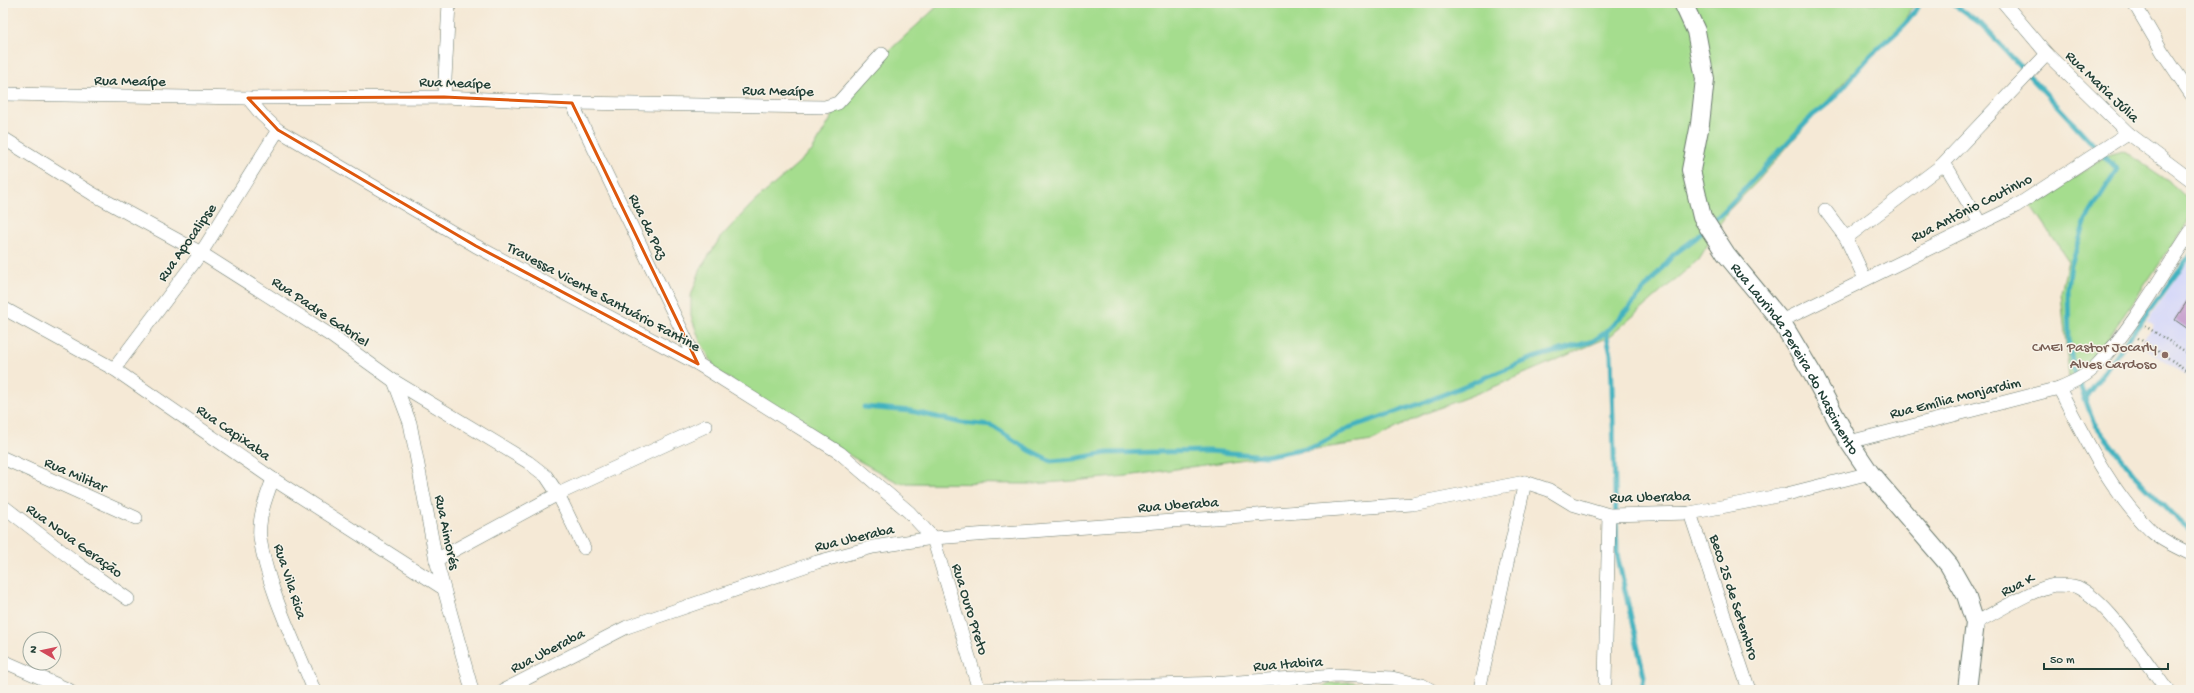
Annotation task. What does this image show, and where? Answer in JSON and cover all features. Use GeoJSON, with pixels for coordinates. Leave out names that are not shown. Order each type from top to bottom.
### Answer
{"type":"FeatureCollection","features":[{"type":"Feature","properties":{"kind":"street"},"geometry":{"type":"LineString","coordinates":[[444,97],[449,3]]}},
{"type":"Feature","properties":{"kind":"street","name":"Rua Laurinda Pereira do Nascimento"},"geometry":{"type":"LineString","coordinates":[[1683,3],[1696,31],[1705,79],[1700,124],[1691,170],[1702,217],[1726,254],[1781,321],[1812,373],[1857,439],[1870,473],[1949,565],[1966,595],[1975,623],[1967,690]]}},
{"type":"Feature","properties":{"kind":"street","name":"Rua Maria Júlia"},"geometry":{"type":"LineString","coordinates":[[2004,3],[2047,54],[2128,133],[2191,180]]}},
{"type":"Feature","properties":{"kind":"street"},"geometry":{"type":"LineString","coordinates":[[2134,3],[2173,68],[2191,94]]}},
{"type":"Feature","properties":{"kind":"street","name":"Rua Meaípe"},"geometry":{"type":"LineString","coordinates":[[3,94],[248,98],[444,97],[572,103],[829,106],[838,103],[882,54]]}},
{"type":"Feature","properties":{"kind":"street"},"geometry":{"type":"LineString","coordinates":[[1846,238],[1941,166],[2047,54]]}},
{"type":"Feature","properties":{"kind":"street"},"geometry":{"type":"LineString","coordinates":[[2173,68],[2191,82]]}},
{"type":"Feature","properties":{"kind":"street","name":"Travessa Vicente Santuário Fantine"},"geometry":{"type":"LineString","coordinates":[[248,98],[262,115],[278,130],[476,246],[698,364],[840,452],[909,512],[933,538]]}},
{"type":"Feature","properties":{"kind":"street","name":"Rua da Paz"},"geometry":{"type":"LineString","coordinates":[[572,103],[698,364]]}},
{"type":"Feature","properties":{"kind":"street","name":"Rua Apocalipse"},"geometry":{"type":"LineString","coordinates":[[114,369],[201,253],[278,130]]}},
{"type":"Feature","properties":{"kind":"street","name":"Rua Antônio Coutinho"},"geometry":{"type":"LineString","coordinates":[[1781,321],[2016,206],[2128,133]]}},
{"type":"Feature","properties":{"kind":"street","name":"Rua Padre Gabriel"},"geometry":{"type":"LineString","coordinates":[[3,138],[92,194],[201,253],[330,335],[394,381],[528,462],[546,476],[558,494],[584,548]]}},
{"type":"Feature","properties":{"kind":"street"},"geometry":{"type":"LineString","coordinates":[[1941,166],[1948,169],[1980,223]]}},
{"type":"Feature","properties":{"kind":"street"},"geometry":{"type":"LineString","coordinates":[[1825,210],[1846,238],[1865,279]]}},
{"type":"Feature","properties":{"kind":"street","name":"Rua Emília Monjardim"},"geometry":{"type":"LineString","coordinates":[[1857,439],[2058,388],[2079,379],[2097,365],[2124,331],[2191,230]]}},
{"type":"Feature","properties":{"kind":"street","name":"Rua Capixaba"},"geometry":{"type":"LineString","coordinates":[[3,308],[114,369],[273,479],[443,588]]}},
{"type":"Feature","properties":{"kind":"street","name":"Rua Aimorés"},"geometry":{"type":"LineString","coordinates":[[394,381],[410,423],[436,560],[472,690]]}},
{"type":"Feature","properties":{"kind":"street"},"geometry":{"type":"LineString","coordinates":[[2058,388],[2102,470],[2130,507],[2152,532],[2191,554]]}},
{"type":"Feature","properties":{"kind":"street"},"geometry":{"type":"LineString","coordinates":[[436,560],[558,494],[706,426]]}},
{"type":"Feature","properties":{"kind":"street","name":"Rua Militar"},"geometry":{"type":"LineString","coordinates":[[3,458],[136,518]]}},
{"type":"Feature","properties":{"kind":"street","name":"Rua Uberaba"},"geometry":{"type":"LineString","coordinates":[[504,690],[627,627],[817,562],[873,547],[933,538],[1412,504],[1524,482],[1549,490],[1572,504],[1610,515],[1690,513],[1783,495],[1870,473]]}},
{"type":"Feature","properties":{"kind":"street","name":"Rua Vila Rica"},"geometry":{"type":"LineString","coordinates":[[273,479],[262,514],[260,537],[271,581],[314,690]]}},
{"type":"Feature","properties":{"kind":"street"},"geometry":{"type":"LineString","coordinates":[[1479,690],[1524,482]]}},
{"type":"Feature","properties":{"kind":"street","name":"Rua Nova Geração"},"geometry":{"type":"LineString","coordinates":[[3,506],[77,563],[128,599]]}},
{"type":"Feature","properties":{"kind":"street","name":"Beco 25 de Setembro"},"geometry":{"type":"LineString","coordinates":[[1690,513],[1748,690]]}},
{"type":"Feature","properties":{"kind":"street"},"geometry":{"type":"LineString","coordinates":[[1605,682],[1610,515]]}},
{"type":"Feature","properties":{"kind":"street","name":"Rua Ouro Preto"},"geometry":{"type":"LineString","coordinates":[[933,538],[978,690]]}},
{"type":"Feature","properties":{"kind":"street","name":"Rua K"},"geometry":{"type":"LineString","coordinates":[[1975,623],[2043,589],[2056,585],[2076,586],[2094,599],[2113,619],[2166,690]]}},
{"type":"Feature","properties":{"kind":"street"},"geometry":{"type":"LineString","coordinates":[[3,661],[69,690]]}},
{"type":"Feature","properties":{"kind":"street","name":"Rua Itabira"},"geometry":{"type":"LineString","coordinates":[[978,690],[1145,687],[1336,675],[1392,678],[1422,685],[1431,690]]}},
{"type":"Feature","properties":{"kind":"path"},"geometry":{"type":"LineString","coordinates":[[2134,317],[2191,355]]}},
{"type":"Feature","properties":{"kind":"path"},"geometry":{"type":"LineString","coordinates":[[2124,331],[2143,341],[2191,373]]}},
{"type":"Feature","properties":{"kind":"highlighted area"},"geometry":{"type":"Polygon","coordinates":[[[444,97],[572,103],[698,364],[476,246],[278,130],[248,98],[444,97]]]}},
{"type":"Feature","properties":{"kind":"shaded area"},"geometry":{"type":"Polygon","coordinates":[[[2191,257],[2191,379],[2140,345],[2153,325],[2147,321],[2191,257]]]}},
{"type":"Feature","properties":{"kind":"green space"},"geometry":{"type":"Polygon","coordinates":[[[941,3],[1914,3],[1905,22],[1849,76],[1756,183],[1728,211],[1699,259],[1609,337],[1496,386],[1421,415],[1372,441],[1127,476],[1072,481],[1033,484],[899,483],[854,458],[717,371],[700,341],[691,316],[691,296],[701,268],[720,238],[752,204],[812,151],[836,110],[878,61],[941,3]]]}},
{"type":"Feature","properties":{"kind":"green space"},"geometry":{"type":"Polygon","coordinates":[[[2122,151],[2154,171],[2180,191],[2189,204],[2190,216],[2185,227],[2090,364],[2069,377],[2061,293],[2068,260],[2031,206],[2107,155],[2122,151]]]}},
{"type":"Feature","properties":{"kind":"green space"},"geometry":{"type":"Polygon","coordinates":[[[1352,682],[1398,690],[1317,690],[1329,683],[1352,682]]]}},
{"type":"Feature","properties":{"kind":"building"},"geometry":{"type":"Polygon","coordinates":[[[2191,295],[2191,331],[2175,320],[2191,295]]]}},
{"type":"Feature","properties":{"kind":"waterway"},"geometry":{"type":"LineString","coordinates":[[864,407],[911,411],[962,423],[992,426],[1029,450],[1051,461],[1107,453],[1209,451],[1265,456],[1316,446],[1351,427],[1425,402],[1533,358],[1593,341],[1606,332],[1629,308],[1673,255],[1696,238],[1727,208],[1813,115],[1836,95],[1871,55],[1904,25],[1915,11],[1919,3]]}},
{"type":"Feature","properties":{"kind":"waterway"},"geometry":{"type":"LineString","coordinates":[[1952,3],[1981,24],[2117,170],[2086,220],[2071,265],[2068,288],[2069,346],[2074,369],[2094,423],[2134,474],[2172,514],[2191,531]]}},
{"type":"Feature","properties":{"kind":"waterway"},"geometry":{"type":"LineString","coordinates":[[2084,399],[2191,254]]}},
{"type":"Feature","properties":{"kind":"waterway"},"geometry":{"type":"LineString","coordinates":[[1606,332],[1611,354],[1617,554],[1644,676],[1642,690]]}},
{"type":"Feature","properties":{"kind":"place","name":"CMEI Pastor Jocarly Alves Cardoso"},"geometry":{"type":"Point","coordinates":[2165,355]}}]}
